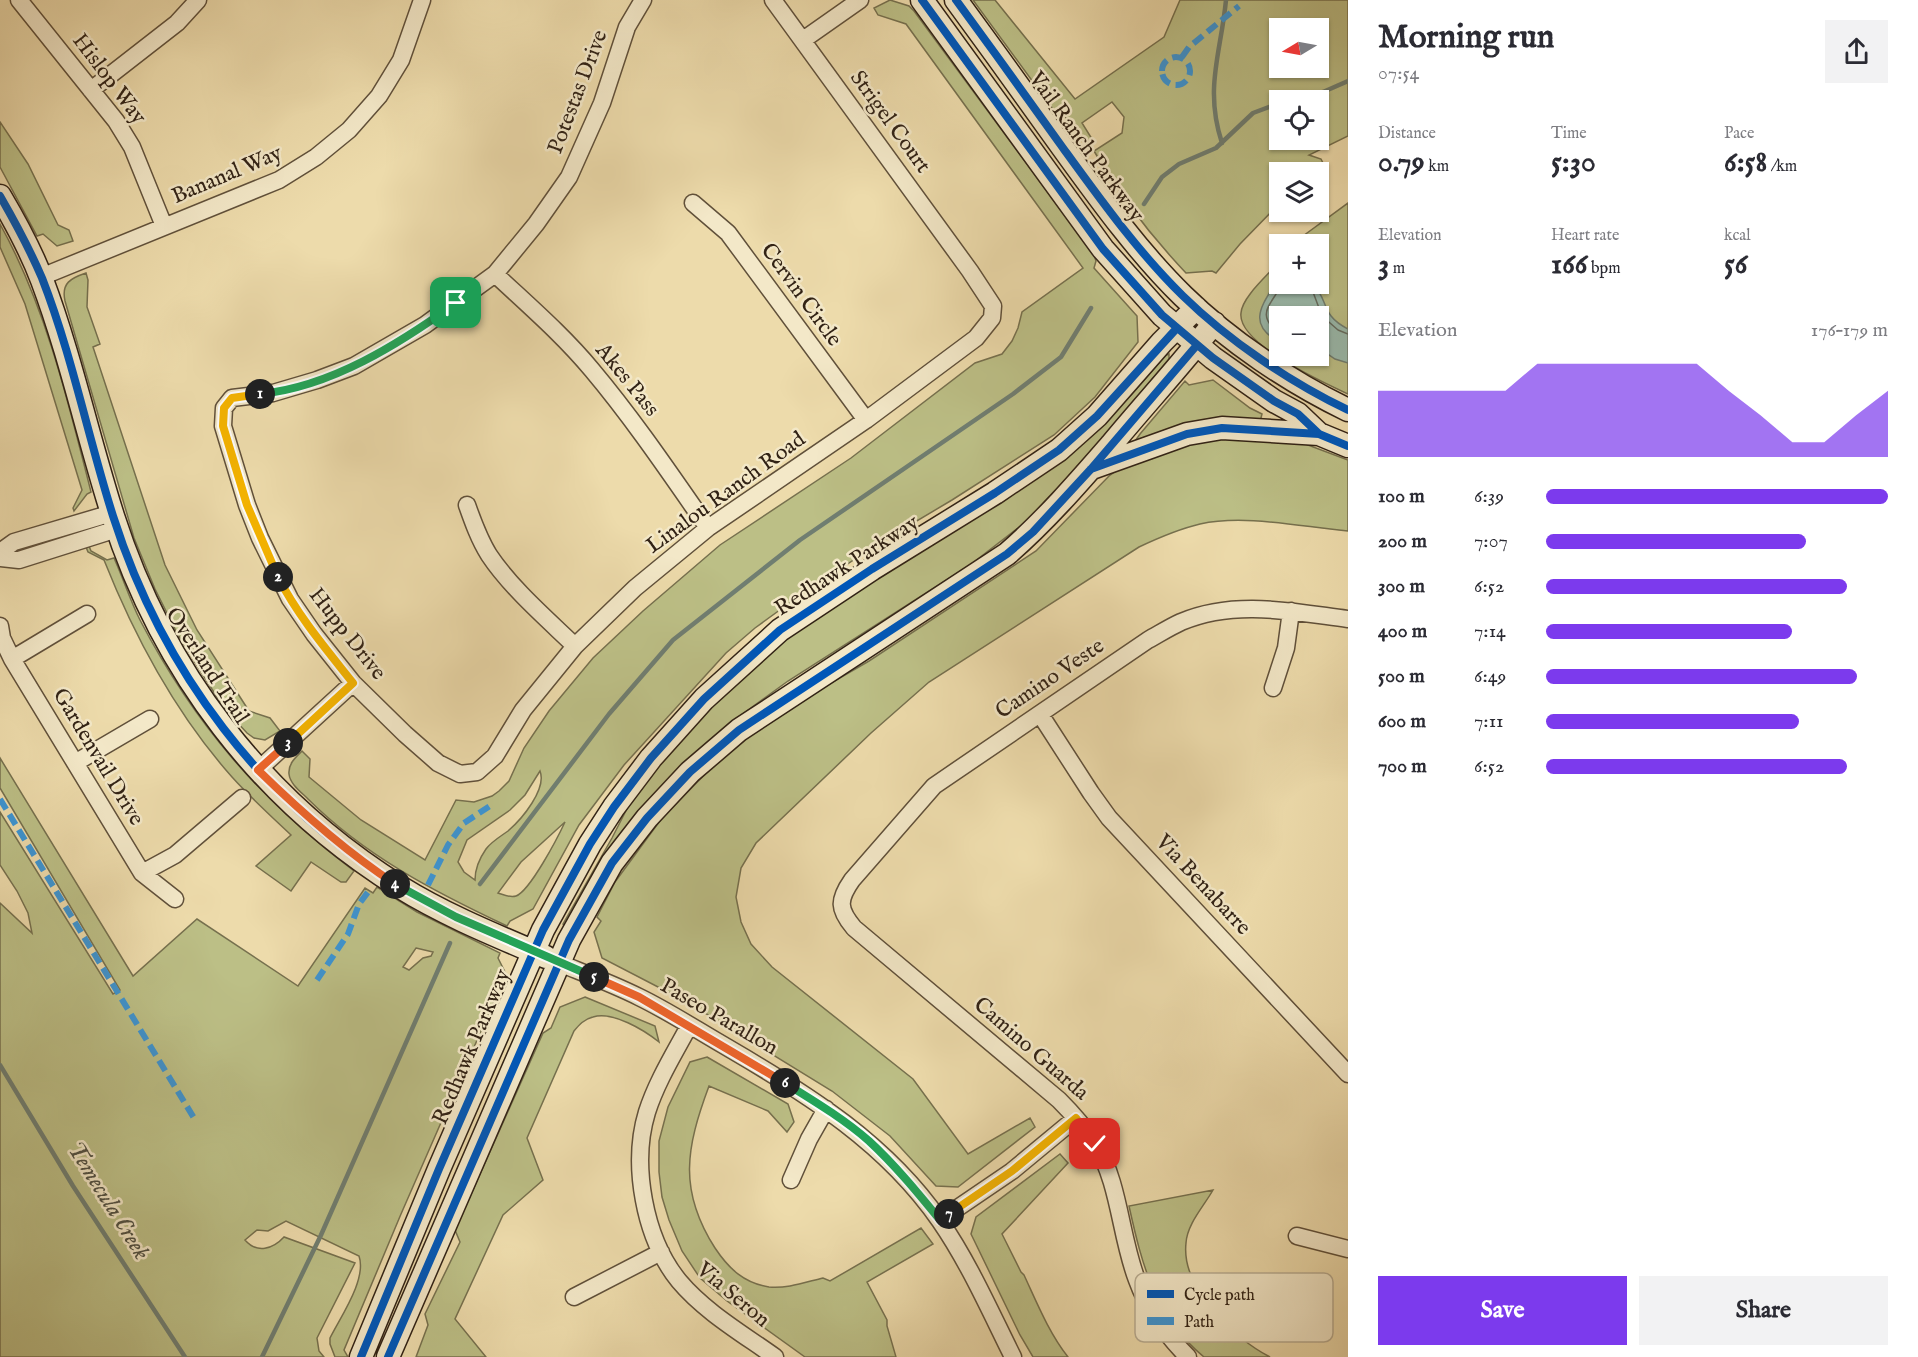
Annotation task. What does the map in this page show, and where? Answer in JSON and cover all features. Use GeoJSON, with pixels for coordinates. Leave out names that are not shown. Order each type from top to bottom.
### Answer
{"type":"FeatureCollection","features":[{"type":"Feature","properties":{"kind":"main road","name":"Vail Ranch Parkway"},"geometry":{"type":"LineString","coordinates":[[922,0],[1103,249],[1162,315],[1177,328]]}},
{"type":"Feature","properties":{"kind":"main road","name":"Vail Ranch Parkway"},"geometry":{"type":"LineString","coordinates":[[957,0],[1102,203],[1130,238],[1196,308]]}},
{"type":"Feature","properties":{"kind":"main road","name":"Overland Trail"},"geometry":{"type":"LineString","coordinates":[[0,196],[41,277],[55,315],[115,521],[148,607],[167,645],[205,704],[258,770],[308,818],[378,873],[408,892],[456,917],[559,963]]}},
{"type":"Feature","properties":{"kind":"main road","name":"Redhawk Parkway"},"geometry":{"type":"LineString","coordinates":[[361,1357],[533,952],[568,881],[614,807],[651,758],[705,699],[780,630],[1059,450],[1097,416],[1196,308]]}},
{"type":"Feature","properties":{"kind":"main road"},"geometry":{"type":"LineString","coordinates":[[1196,308],[1230,336],[1294,380],[1348,410]]}},
{"type":"Feature","properties":{"kind":"main road","name":"Redhawk Parkway"},"geometry":{"type":"LineString","coordinates":[[388,1357],[570,940],[612,863],[647,818],[690,772],[739,730],[1007,554],[1033,532],[1091,469],[1214,322]]}},
{"type":"Feature","properties":{"kind":"main road"},"geometry":{"type":"LineString","coordinates":[[1177,328],[1274,401],[1298,414],[1319,434]]}},
{"type":"Feature","properties":{"kind":"main road"},"geometry":{"type":"LineString","coordinates":[[1091,469],[1187,434],[1222,428],[1319,434],[1348,446]]}},
{"type":"Feature","properties":{"kind":"street","name":"Hislop Way"},"geometry":{"type":"LineString","coordinates":[[18,0],[116,121],[132,147],[164,226]]}},
{"type":"Feature","properties":{"kind":"street"},"geometry":{"type":"LineString","coordinates":[[91,90],[177,23],[198,0]]}},
{"type":"Feature","properties":{"kind":"street","name":"Bananal Way"},"geometry":{"type":"LineString","coordinates":[[41,277],[279,180],[316,157],[349,130],[379,96],[401,60],[422,0]]}},
{"type":"Feature","properties":{"kind":"street","name":"Potestas Drive"},"geometry":{"type":"LineString","coordinates":[[226,437],[223,426],[224,408],[232,398],[273,393],[354,366],[425,325],[495,274],[536,224],[569,177],[602,103],[627,27],[643,0]]}},
{"type":"Feature","properties":{"kind":"street","name":"Strigel Court"},"geometry":{"type":"LineString","coordinates":[[773,0],[970,271]]}},
{"type":"Feature","properties":{"kind":"street"},"geometry":{"type":"LineString","coordinates":[[803,40],[860,0]]}},
{"type":"Feature","properties":{"kind":"street","name":"Cervin Circle"},"geometry":{"type":"LineString","coordinates":[[693,203],[729,233],[866,420]]}},
{"type":"Feature","properties":{"kind":"street","name":"Linalou Ranch Road"},"geometry":{"type":"LineString","coordinates":[[477,772],[495,756],[523,710],[575,646],[635,588],[708,528],[866,420],[976,338],[986,328],[993,318],[993,306],[970,271]]}},
{"type":"Feature","properties":{"kind":"street","name":"Akes Pass"},"geometry":{"type":"LineString","coordinates":[[495,274],[550,325],[591,369],[632,420],[708,528]]}},
{"type":"Feature","properties":{"kind":"street","name":"Hupp Drive"},"geometry":{"type":"LineString","coordinates":[[226,437],[260,538],[290,599],[314,634],[353,683],[438,763],[460,774],[477,772]]}},
{"type":"Feature","properties":{"kind":"street"},"geometry":{"type":"LineString","coordinates":[[467,505],[475,528],[490,556],[511,582],[575,646]]}},
{"type":"Feature","properties":{"kind":"street"},"geometry":{"type":"LineString","coordinates":[[0,552],[14,542],[115,521]]}},
{"type":"Feature","properties":{"kind":"street"},"geometry":{"type":"LineString","coordinates":[[0,558],[19,560],[115,521]]}},
{"type":"Feature","properties":{"kind":"street","name":"Camino Veste"},"geometry":{"type":"LineString","coordinates":[[841,905],[843,892],[852,880],[934,786],[957,768],[1148,640],[1182,622],[1218,612],[1255,608],[1348,619]]}},
{"type":"Feature","properties":{"kind":"street"},"geometry":{"type":"LineString","coordinates":[[1273,688],[1286,648],[1292,611]]}},
{"type":"Feature","properties":{"kind":"street"},"geometry":{"type":"LineString","coordinates":[[12,659],[87,614]]}},
{"type":"Feature","properties":{"kind":"street","name":"Gardenvail Drive"},"geometry":{"type":"LineString","coordinates":[[0,626],[2,638],[12,659],[142,873],[175,899]]}},
{"type":"Feature","properties":{"kind":"street"},"geometry":{"type":"LineString","coordinates":[[258,770],[353,683]]}},
{"type":"Feature","properties":{"kind":"street","name":"Via Benabarre"},"geometry":{"type":"LineString","coordinates":[[1040,714],[1091,793],[1110,818],[1348,1074]]}},
{"type":"Feature","properties":{"kind":"street"},"geometry":{"type":"LineString","coordinates":[[75,763],[150,719]]}},
{"type":"Feature","properties":{"kind":"street"},"geometry":{"type":"LineString","coordinates":[[142,873],[175,855],[242,798]]}},
{"type":"Feature","properties":{"kind":"street","name":"Camino Guarda"},"geometry":{"type":"LineString","coordinates":[[841,905],[845,917],[854,928],[1059,1100],[1076,1118],[1095,1144],[1103,1160],[1135,1273]]}},
{"type":"Feature","properties":{"kind":"street","name":"Paseo Parallon"},"geometry":{"type":"LineString","coordinates":[[559,963],[639,997],[758,1065],[826,1109],[868,1141],[911,1185],[940,1220],[971,1272],[1014,1357]]}},
{"type":"Feature","properties":{"kind":"street","name":"Via Seron"},"geometry":{"type":"LineString","coordinates":[[689,1026],[661,1079],[647,1112],[641,1143],[642,1183],[647,1216],[661,1252],[679,1280],[704,1305],[775,1357]]}},
{"type":"Feature","properties":{"kind":"street"},"geometry":{"type":"LineString","coordinates":[[791,1180],[809,1138],[826,1109]]}},
{"type":"Feature","properties":{"kind":"street"},"geometry":{"type":"LineString","coordinates":[[940,1220],[1012,1171],[1076,1118]]}},
{"type":"Feature","properties":{"kind":"street"},"geometry":{"type":"LineString","coordinates":[[1297,1236],[1348,1250]]}},
{"type":"Feature","properties":{"kind":"street"},"geometry":{"type":"LineString","coordinates":[[574,1297],[661,1252]]}},
{"type":"Feature","properties":{"kind":"street","name":"Camino Guarda"},"geometry":{"type":"LineString","coordinates":[[1173,1342],[1188,1357]]}},
{"type":"Feature","properties":{"kind":"green space"},"geometry":{"type":"Polygon","coordinates":[[[890,0],[909,6],[914,11],[1094,255],[1096,261],[1094,268],[1137,316],[1138,342],[1095,397],[1054,435],[873,547],[788,604],[726,653],[624,765],[579,825],[533,909],[510,921],[507,926],[427,886],[353,838],[299,791],[290,778],[291,764],[302,751],[310,759],[309,777],[361,820],[425,860],[456,800],[474,802],[492,796],[509,781],[524,748],[549,711],[593,658],[643,611],[720,545],[851,458],[975,363],[1002,354],[1012,341],[1022,312],[1083,268],[906,24],[878,15],[874,8],[890,0]],[[540,771],[525,795],[510,810],[467,840],[458,862],[464,872],[475,880],[478,864],[486,849],[514,826],[537,795],[541,778],[540,771]],[[565,822],[521,862],[498,893],[512,897],[522,892],[543,863],[565,822]]]}},
{"type":"Feature","properties":{"kind":"green space"},"geometry":{"type":"Polygon","coordinates":[[[973,0],[995,0],[1075,99],[1164,37],[1180,0],[1348,0],[1348,136],[1329,145],[1329,90],[1269,90],[1269,150],[1319,150],[1309,155],[1321,159],[1322,162],[1269,162],[1269,214],[1216,273],[1212,271],[1186,273],[1136,215],[1104,168],[1094,151],[1122,133],[1124,117],[1112,102],[1082,123],[1092,139],[1084,143],[1065,117],[1058,116],[973,0]]]}},
{"type":"Feature","properties":{"kind":"green space"},"geometry":{"type":"Polygon","coordinates":[[[0,122],[28,164],[58,225],[69,230],[73,241],[57,246],[43,234],[37,236],[0,167],[0,122]]]}},
{"type":"Feature","properties":{"kind":"green space"},"geometry":{"type":"Polygon","coordinates":[[[1348,203],[1348,394],[1294,366],[1329,366],[1329,306],[1269,306],[1269,350],[1243,325],[1242,307],[1256,286],[1269,272],[1269,294],[1329,294],[1329,234],[1306,234],[1322,222],[1329,222],[1329,217],[1348,203]]]}},
{"type":"Feature","properties":{"kind":"green space"},"geometry":{"type":"Polygon","coordinates":[[[0,224],[43,321],[74,423],[91,492],[74,511],[73,508],[82,490],[25,304],[0,247],[0,224]]]}},
{"type":"Feature","properties":{"kind":"green space"},"geometry":{"type":"Polygon","coordinates":[[[86,273],[87,307],[100,344],[93,347],[165,565],[197,630],[249,711],[270,718],[280,731],[265,740],[254,738],[247,733],[224,708],[177,633],[155,589],[134,538],[65,301],[64,290],[68,282],[86,273]]]}},
{"type":"Feature","properties":{"kind":"green space"},"geometry":{"type":"Polygon","coordinates":[[[1169,354],[1169,359],[1116,423],[1031,518],[970,565],[788,681],[737,718],[696,754],[564,926],[563,924],[632,799],[665,755],[713,702],[793,631],[1093,434],[1169,354]]]}},
{"type":"Feature","properties":{"kind":"green space"},"geometry":{"type":"Polygon","coordinates":[[[1213,380],[1250,408],[1262,414],[1260,422],[1133,444],[1185,381],[1189,385],[1213,380]]]}},
{"type":"Feature","properties":{"kind":"green space"},"geometry":{"type":"Polygon","coordinates":[[[1215,437],[1300,442],[1348,460],[1348,531],[1274,522],[1217,521],[1184,528],[1139,547],[929,682],[871,733],[756,843],[741,868],[736,897],[741,922],[751,944],[772,967],[913,1079],[968,1154],[1030,1118],[1035,1127],[958,1187],[936,1186],[890,1136],[832,1091],[687,1002],[602,958],[594,932],[601,921],[597,917],[615,882],[662,818],[719,760],[762,723],[869,661],[1036,551],[1109,476],[1136,457],[1215,437]]]}},
{"type":"Feature","properties":{"kind":"green space"},"geometry":{"type":"Polygon","coordinates":[[[89,546],[91,551],[107,560],[114,558],[140,620],[161,658],[207,727],[232,758],[289,817],[354,871],[346,882],[341,882],[311,862],[291,891],[256,866],[291,835],[232,777],[193,727],[143,646],[104,560],[88,552],[86,547],[89,546]]]}},
{"type":"Feature","properties":{"kind":"green space"},"geometry":{"type":"Polygon","coordinates":[[[0,758],[133,976],[197,919],[298,986],[365,888],[373,893],[377,887],[417,912],[500,953],[498,958],[506,974],[344,1350],[348,1357],[335,1357],[330,1338],[356,1286],[361,1265],[359,1256],[286,1221],[268,1231],[257,1230],[245,1240],[255,1247],[265,1248],[284,1237],[355,1263],[317,1338],[319,1351],[324,1357],[0,1357],[0,903],[32,933],[28,913],[0,865],[0,812],[113,994],[120,990],[0,788],[0,758]],[[416,948],[403,967],[409,970],[423,958],[431,956],[433,952],[416,948]]]}},
{"type":"Feature","properties":{"kind":"green space"},"geometry":{"type":"Polygon","coordinates":[[[585,997],[655,1026],[659,1042],[637,1027],[610,1017],[590,1018],[582,1022],[574,1031],[527,1138],[543,1180],[503,1215],[455,1319],[486,1357],[416,1357],[428,1325],[425,1314],[460,1242],[455,1230],[543,1033],[551,1028],[560,1007],[585,997]]]}},
{"type":"Feature","properties":{"kind":"green space"},"geometry":{"type":"Polygon","coordinates":[[[707,1057],[788,1104],[794,1122],[787,1132],[768,1111],[709,1086],[695,1129],[690,1168],[695,1207],[715,1248],[738,1274],[760,1285],[782,1287],[823,1278],[830,1281],[921,1228],[933,1244],[867,1282],[887,1320],[896,1357],[805,1357],[727,1301],[700,1278],[682,1251],[662,1197],[659,1141],[668,1107],[690,1062],[707,1057]]]}},
{"type":"Feature","properties":{"kind":"green space"},"geometry":{"type":"Polygon","coordinates":[[[1060,1154],[1068,1163],[1002,1234],[1049,1328],[1068,1357],[1033,1357],[971,1234],[976,1217],[1060,1154]]]}},
{"type":"Feature","properties":{"kind":"green space"},"geometry":{"type":"Polygon","coordinates":[[[1213,1190],[1187,1236],[1187,1260],[1191,1273],[1147,1273],[1129,1206],[1213,1190]]]}},
{"type":"Feature","properties":{"kind":"green space"},"geometry":{"type":"Polygon","coordinates":[[[1188,1342],[1247,1342],[1270,1357],[1204,1357],[1188,1342]]]}},
{"type":"Feature","properties":{"kind":"water"},"geometry":{"type":"Polygon","coordinates":[[[1269,294],[1320,294],[1326,306],[1269,306],[1269,335],[1262,327],[1260,319],[1269,294]]]}},
{"type":"Feature","properties":{"kind":"water"},"geometry":{"type":"Polygon","coordinates":[[[1329,313],[1339,324],[1348,329],[1348,363],[1329,355],[1329,313]]]}},
{"type":"Feature","properties":{"kind":"waterway"},"geometry":{"type":"LineString","coordinates":[[1222,143],[1214,105],[1214,88],[1226,0]]}},
{"type":"Feature","properties":{"kind":"waterway"},"geometry":{"type":"LineString","coordinates":[[1328,90],[1348,81]]}},
{"type":"Feature","properties":{"kind":"waterway"},"geometry":{"type":"LineString","coordinates":[[1144,204],[1162,177],[1179,164],[1216,148],[1253,113],[1269,107]]}},
{"type":"Feature","properties":{"kind":"waterway"},"geometry":{"type":"LineString","coordinates":[[480,884],[609,714],[673,640],[800,540],[1013,394],[1061,357],[1091,308]]}},
{"type":"Feature","properties":{"kind":"waterway"},"geometry":{"type":"LineString","coordinates":[[262,1357],[321,1235],[450,943]]}},
{"type":"Feature","properties":{"kind":"waterway","name":"Temecula Creek"},"geometry":{"type":"LineString","coordinates":[[0,1065],[73,1186],[185,1357]]}},
{"type":"Feature","properties":{"kind":"marked path"},"geometry":{"type":"LineString","coordinates":[[1182,57],[1189,47],[1239,6]]}},
{"type":"Feature","properties":{"kind":"marked path"},"geometry":{"type":"LineString","coordinates":[[1176,57],[1186,61],[1190,71],[1186,81],[1176,85],[1166,81],[1162,71],[1166,61],[1176,57]]}},
{"type":"Feature","properties":{"kind":"marked path"},"geometry":{"type":"LineString","coordinates":[[0,799],[194,1118]]}},
{"type":"Feature","properties":{"kind":"marked path"},"geometry":{"type":"LineString","coordinates":[[428,885],[448,845],[464,823],[493,804]]}},
{"type":"Feature","properties":{"kind":"marked path"},"geometry":{"type":"LineString","coordinates":[[317,980],[348,934],[359,904],[371,888]]}},
{"type":"Feature","properties":{"kind":"cycle path"},"geometry":{"type":"LineString","coordinates":[[922,0],[1103,249],[1162,315],[1213,358],[1274,401],[1298,414],[1319,434],[1348,446]]}},
{"type":"Feature","properties":{"kind":"cycle path"},"geometry":{"type":"LineString","coordinates":[[956,0],[1105,206],[1166,279],[1201,313],[1240,344],[1304,387],[1348,410]]}},
{"type":"Feature","properties":{"kind":"cycle path"},"geometry":{"type":"LineString","coordinates":[[0,196],[32,257],[53,307],[113,516],[134,573],[159,627],[189,679],[223,728],[262,774],[305,816],[351,854],[418,897],[533,952]]}},
{"type":"Feature","properties":{"kind":"cycle path"},"geometry":{"type":"LineString","coordinates":[[361,1357],[439,1169],[543,930],[590,844],[614,807],[651,758],[704,699],[780,630],[1059,450],[1097,416],[1177,328]]}},
{"type":"Feature","properties":{"kind":"cycle path"},"geometry":{"type":"LineString","coordinates":[[388,1357],[569,940],[612,863],[647,818],[690,772],[739,730],[1007,554],[1033,532],[1091,469],[1197,345]]}},
{"type":"Feature","properties":{"kind":"cycle path"},"geometry":{"type":"LineString","coordinates":[[1091,469],[1187,434],[1222,428],[1319,434]]}},
{"type":"Feature","properties":{"kind":"route"},"geometry":{"type":"LineString","coordinates":[[456,303],[388,348],[354,366],[273,393],[232,398],[224,408],[223,426],[247,505],[275,571],[290,599],[314,634],[353,683],[258,770],[340,845],[401,888],[456,917],[639,997],[758,1065],[826,1109],[868,1141],[911,1185],[940,1220],[1012,1171],[1076,1118],[1095,1144]]}}]}
